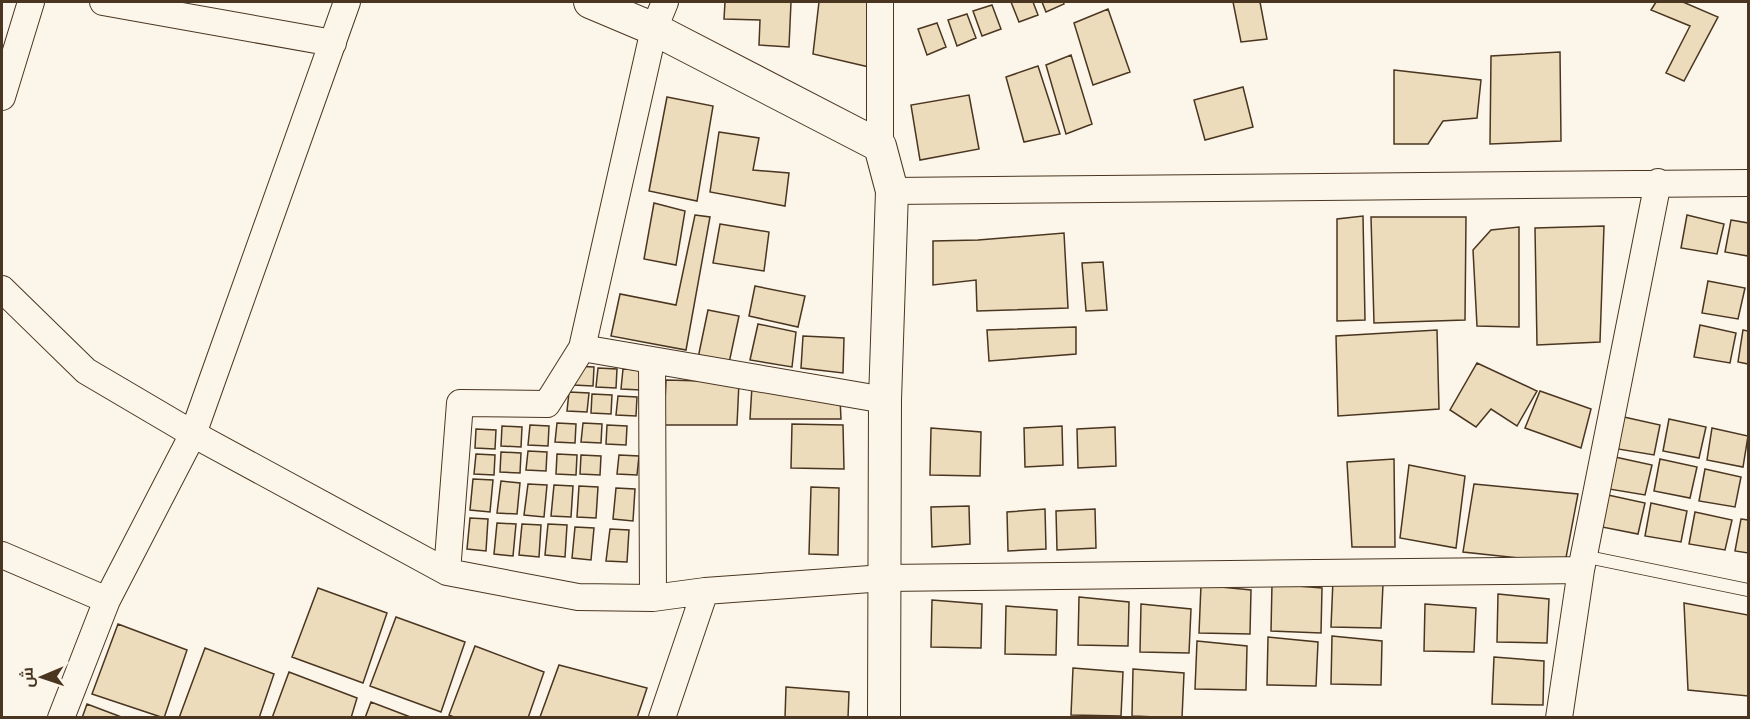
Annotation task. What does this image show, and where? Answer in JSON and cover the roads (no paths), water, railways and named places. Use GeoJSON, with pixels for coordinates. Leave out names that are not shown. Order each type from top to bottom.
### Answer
{"type":"FeatureCollection","features":[{"type":"Feature","properties":{"kind":"street"},"geometry":{"type":"LineString","coordinates":[[2,97],[31,2]]}},
{"type":"Feature","properties":{"kind":"street"},"geometry":{"type":"LineString","coordinates":[[103,2],[333,43]]}},
{"type":"Feature","properties":{"kind":"street"},"geometry":{"type":"LineString","coordinates":[[61,717],[107,600],[193,434],[346,2]]}},
{"type":"Feature","properties":{"kind":"street"},"geometry":{"type":"LineString","coordinates":[[590,2],[659,15],[880,146]]}},
{"type":"Feature","properties":{"kind":"street"},"geometry":{"type":"LineString","coordinates":[[880,2],[880,146],[892,191],[885,400],[884,717]]}},
{"type":"Feature","properties":{"kind":"street"},"geometry":{"type":"LineString","coordinates":[[447,572],[460,403],[547,404],[582,348],[659,15]]}},
{"type":"Feature","properties":{"kind":"street"},"geometry":{"type":"LineString","coordinates":[[892,191],[1658,182],[1749,183]]}},
{"type":"Feature","properties":{"kind":"street"},"geometry":{"type":"LineString","coordinates":[[1559,717],[1582,563],[1658,182]]}},
{"type":"Feature","properties":{"kind":"street"},"geometry":{"type":"LineString","coordinates":[[2,289],[86,371],[193,434],[447,572],[578,597],[653,598],[705,591],[884,578],[1582,563]]}},
{"type":"Feature","properties":{"kind":"street"},"geometry":{"type":"LineString","coordinates":[[582,348],[885,400]]}},
{"type":"Feature","properties":{"kind":"street"},"geometry":{"type":"LineString","coordinates":[[652,360],[653,598]]}},
{"type":"Feature","properties":{"kind":"street"},"geometry":{"type":"LineString","coordinates":[[2,555],[107,600]]}},
{"type":"Feature","properties":{"kind":"street"},"geometry":{"type":"LineString","coordinates":[[662,717],[705,591]]}},
{"type":"Feature","properties":{"kind":"lane"},"geometry":{"type":"LineString","coordinates":[[1582,563],[1749,590]]}}]}
